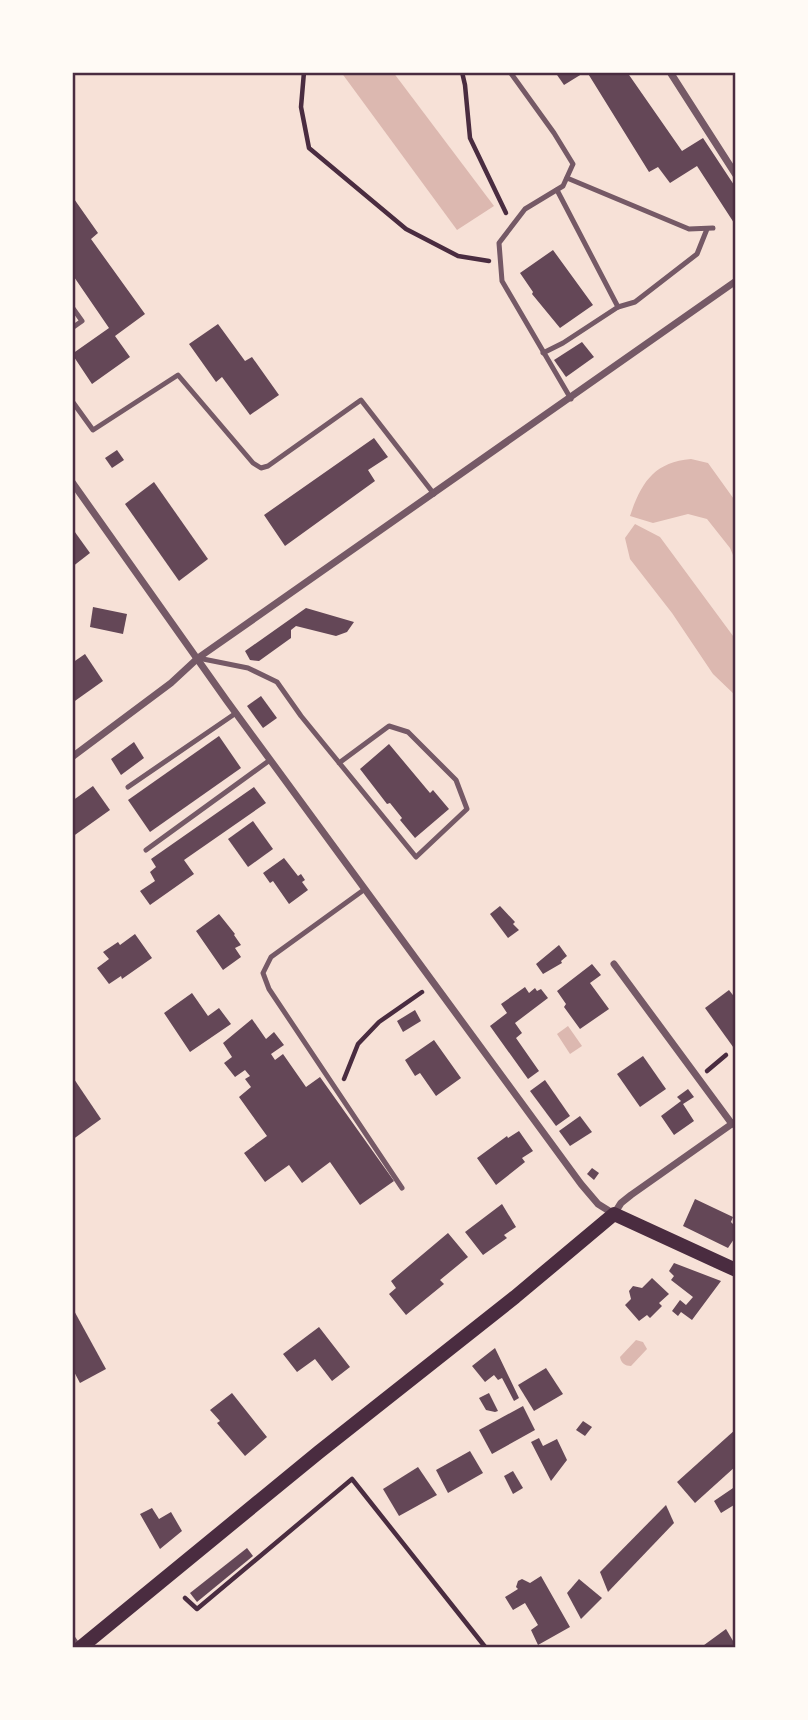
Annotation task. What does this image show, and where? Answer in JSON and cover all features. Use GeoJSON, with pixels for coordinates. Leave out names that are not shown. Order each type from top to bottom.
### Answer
{"type":"FeatureCollection","features":[{"type":"Feature","properties":{"kind":"main road"},"geometry":{"type":"LineString","coordinates":[[80,1648],[614,1214],[736,1270]]}},
{"type":"Feature","properties":{"kind":"street"},"geometry":{"type":"LineString","coordinates":[[670,72],[736,175]]}},
{"type":"Feature","properties":{"kind":"street"},"geometry":{"type":"LineString","coordinates":[[72,757],[178,677],[198,658],[736,281]]}},
{"type":"Feature","properties":{"kind":"street"},"geometry":{"type":"LineString","coordinates":[[72,482],[270,760],[581,1184],[598,1204],[614,1214],[621,1203],[631,1195],[734,1123],[614,964]]}},
{"type":"Feature","properties":{"kind":"lane"},"geometry":{"type":"LineString","coordinates":[[510,72],[573,164],[563,186],[525,209],[499,243],[502,281],[571,398]]}},
{"type":"Feature","properties":{"kind":"lane"},"geometry":{"type":"LineString","coordinates":[[543,353],[618,307],[635,302],[697,254],[710,228],[689,229],[567,178]]}},
{"type":"Feature","properties":{"kind":"lane"},"geometry":{"type":"LineString","coordinates":[[557,190],[618,307]]}},
{"type":"Feature","properties":{"kind":"lane"},"geometry":{"type":"LineString","coordinates":[[72,307],[82,321],[72,328]]}},
{"type":"Feature","properties":{"kind":"lane"},"geometry":{"type":"LineString","coordinates":[[72,401],[93,430],[178,375],[253,463],[261,468],[268,466],[361,400],[434,494]]}},
{"type":"Feature","properties":{"kind":"lane"},"geometry":{"type":"LineString","coordinates":[[198,658],[248,668],[277,682],[300,716],[416,857],[467,809],[456,780],[408,732],[389,726],[339,763]]}},
{"type":"Feature","properties":{"kind":"lane"},"geometry":{"type":"LineString","coordinates":[[128,787],[236,713]]}},
{"type":"Feature","properties":{"kind":"lane"},"geometry":{"type":"LineString","coordinates":[[146,850],[270,760]]}},
{"type":"Feature","properties":{"kind":"lane"},"geometry":{"type":"LineString","coordinates":[[365,889],[271,957],[263,974],[269,989],[402,1188]]}},
{"type":"Feature","properties":{"kind":"lane"},"geometry":{"type":"LineString","coordinates":[[72,1637],[80,1648]]}},
{"type":"Feature","properties":{"kind":"path"},"geometry":{"type":"LineString","coordinates":[[304,72],[301,107],[309,148],[405,229],[458,256],[500,263]]}},
{"type":"Feature","properties":{"kind":"path"},"geometry":{"type":"LineString","coordinates":[[462,72],[470,138],[512,226]]}},
{"type":"Feature","properties":{"kind":"path"},"geometry":{"type":"LineString","coordinates":[[339,1094],[358,1044],[379,1021],[435,985]]}},
{"type":"Feature","properties":{"kind":"path"},"geometry":{"type":"LineString","coordinates":[[698,1078],[726,1055]]}},
{"type":"Feature","properties":{"kind":"path"},"geometry":{"type":"LineString","coordinates":[[185,1598],[197,1609],[352,1479],[486,1648]]}},
{"type":"Feature","properties":{"kind":"shaded area"},"geometry":{"type":"Polygon","coordinates":[[[341,72],[393,72],[494,206],[457,230],[341,72]]]}},
{"type":"Feature","properties":{"kind":"shaded area"},"geometry":{"type":"Polygon","coordinates":[[[691,459],[708,463],[736,502],[736,562],[730,548],[707,519],[688,514],[653,523],[630,516],[644,484],[651,476],[667,465],[691,459]]]}},
{"type":"Feature","properties":{"kind":"shaded area"},"geometry":{"type":"Polygon","coordinates":[[[635,524],[660,537],[736,640],[736,696],[713,674],[672,613],[630,559],[625,538],[635,524]]]}},
{"type":"Feature","properties":{"kind":"shaded area"},"geometry":{"type":"Polygon","coordinates":[[[568,1026],[582,1046],[570,1054],[557,1034],[568,1026]]]}},
{"type":"Feature","properties":{"kind":"shaded area"},"geometry":{"type":"Polygon","coordinates":[[[636,1340],[643,1342],[647,1349],[631,1366],[627,1365],[620,1357],[636,1340]]]}},
{"type":"Feature","properties":{"kind":"building"},"geometry":{"type":"Polygon","coordinates":[[[555,72],[585,72],[564,85],[555,72]]]}},
{"type":"Feature","properties":{"kind":"building"},"geometry":{"type":"Polygon","coordinates":[[[587,72],[627,72],[682,151],[703,138],[736,188],[736,226],[697,166],[670,183],[658,167],[649,172],[587,72]]]}},
{"type":"Feature","properties":{"kind":"building"},"geometry":{"type":"Polygon","coordinates":[[[72,196],[98,233],[91,239],[145,314],[115,336],[130,357],[92,384],[72,354],[109,328],[72,274],[72,196]]]}},
{"type":"Feature","properties":{"kind":"building"},"geometry":{"type":"Polygon","coordinates":[[[553,250],[593,305],[560,328],[532,294],[520,273],[553,250]]]}},
{"type":"Feature","properties":{"kind":"building"},"geometry":{"type":"Polygon","coordinates":[[[218,324],[245,361],[252,357],[279,395],[250,415],[222,377],[216,382],[189,344],[218,324]]]}},
{"type":"Feature","properties":{"kind":"building"},"geometry":{"type":"Polygon","coordinates":[[[582,342],[594,357],[566,377],[554,360],[582,342]]]}},
{"type":"Feature","properties":{"kind":"building"},"geometry":{"type":"Polygon","coordinates":[[[374,438],[388,457],[368,470],[375,481],[285,546],[264,515],[374,438]]]}},
{"type":"Feature","properties":{"kind":"building"},"geometry":{"type":"Polygon","coordinates":[[[117,450],[124,460],[112,468],[105,458],[117,450]]]}},
{"type":"Feature","properties":{"kind":"building"},"geometry":{"type":"Polygon","coordinates":[[[154,482],[208,559],[179,581],[125,504],[154,482]]]}},
{"type":"Feature","properties":{"kind":"building"},"geometry":{"type":"Polygon","coordinates":[[[72,528],[90,553],[72,567],[72,528]]]}},
{"type":"Feature","properties":{"kind":"building"},"geometry":{"type":"Polygon","coordinates":[[[93,607],[127,614],[123,634],[90,627],[93,607]]]}},
{"type":"Feature","properties":{"kind":"building"},"geometry":{"type":"Polygon","coordinates":[[[306,608],[354,622],[347,632],[336,636],[296,626],[291,630],[291,638],[259,661],[250,660],[245,651],[306,608]]]}},
{"type":"Feature","properties":{"kind":"building"},"geometry":{"type":"Polygon","coordinates":[[[85,654],[103,681],[72,703],[72,663],[85,654]]]}},
{"type":"Feature","properties":{"kind":"building"},"geometry":{"type":"Polygon","coordinates":[[[261,696],[277,718],[263,728],[247,706],[261,696]]]}},
{"type":"Feature","properties":{"kind":"building"},"geometry":{"type":"Polygon","coordinates":[[[219,736],[241,768],[150,832],[128,800],[219,736]]]}},
{"type":"Feature","properties":{"kind":"building"},"geometry":{"type":"Polygon","coordinates":[[[134,742],[144,758],[121,775],[111,759],[134,742]]]}},
{"type":"Feature","properties":{"kind":"building"},"geometry":{"type":"Polygon","coordinates":[[[389,744],[430,793],[433,790],[449,809],[415,838],[400,820],[402,818],[390,803],[387,804],[360,769],[389,744]]]}},
{"type":"Feature","properties":{"kind":"building"},"geometry":{"type":"Polygon","coordinates":[[[93,786],[110,810],[72,837],[72,801],[93,786]]]}},
{"type":"Feature","properties":{"kind":"building"},"geometry":{"type":"Polygon","coordinates":[[[254,787],[266,803],[184,860],[194,874],[150,905],[140,891],[155,881],[150,872],[156,867],[151,859],[254,787]]]}},
{"type":"Feature","properties":{"kind":"building"},"geometry":{"type":"Polygon","coordinates":[[[253,821],[273,849],[248,867],[228,839],[253,821]]]}},
{"type":"Feature","properties":{"kind":"building"},"geometry":{"type":"Polygon","coordinates":[[[284,858],[298,876],[301,874],[305,880],[302,882],[308,890],[289,904],[273,881],[270,883],[263,873],[284,858]]]}},
{"type":"Feature","properties":{"kind":"building"},"geometry":{"type":"Polygon","coordinates":[[[500,906],[519,930],[508,938],[490,914],[500,906]]]}},
{"type":"Feature","properties":{"kind":"building"},"geometry":{"type":"Polygon","coordinates":[[[219,914],[241,945],[235,948],[241,957],[223,970],[196,931],[219,914]]]}},
{"type":"Feature","properties":{"kind":"building"},"geometry":{"type":"Polygon","coordinates":[[[135,934],[152,958],[122,979],[121,976],[109,984],[97,968],[109,959],[103,952],[118,942],[120,945],[135,934]]]}},
{"type":"Feature","properties":{"kind":"building"},"geometry":{"type":"Polygon","coordinates":[[[559,945],[567,956],[562,963],[543,974],[536,964],[559,945]]]}},
{"type":"Feature","properties":{"kind":"building"},"geometry":{"type":"Polygon","coordinates":[[[592,964],[601,975],[590,983],[609,1009],[580,1029],[564,1007],[566,1004],[557,991],[592,964]]]}},
{"type":"Feature","properties":{"kind":"building"},"geometry":{"type":"Polygon","coordinates":[[[525,987],[529,993],[535,988],[537,991],[541,989],[548,998],[515,1023],[522,1033],[516,1038],[539,1071],[528,1079],[490,1026],[507,1013],[501,1004],[525,987]]]}},
{"type":"Feature","properties":{"kind":"building"},"geometry":{"type":"Polygon","coordinates":[[[729,990],[736,999],[736,1051],[705,1008],[729,990]]]}},
{"type":"Feature","properties":{"kind":"building"},"geometry":{"type":"Polygon","coordinates":[[[192,993],[208,1016],[219,1008],[231,1024],[190,1052],[164,1013],[192,993]]]}},
{"type":"Feature","properties":{"kind":"building"},"geometry":{"type":"Polygon","coordinates":[[[415,1010],[421,1021],[403,1032],[397,1021],[415,1010]]]}},
{"type":"Feature","properties":{"kind":"building"},"geometry":{"type":"Polygon","coordinates":[[[252,1019],[266,1039],[274,1032],[284,1045],[271,1054],[275,1060],[283,1054],[306,1087],[320,1077],[394,1181],[360,1205],[330,1162],[302,1183],[289,1165],[265,1182],[244,1153],[267,1136],[239,1097],[251,1087],[245,1079],[250,1076],[245,1070],[235,1077],[224,1063],[232,1057],[223,1043],[252,1019]]]}},
{"type":"Feature","properties":{"kind":"building"},"geometry":{"type":"Polygon","coordinates":[[[434,1040],[461,1078],[436,1096],[420,1073],[415,1076],[405,1060],[434,1040]]]}},
{"type":"Feature","properties":{"kind":"building"},"geometry":{"type":"Polygon","coordinates":[[[643,1056],[666,1089],[640,1107],[617,1074],[643,1056]]]}},
{"type":"Feature","properties":{"kind":"building"},"geometry":{"type":"Polygon","coordinates":[[[72,1076],[101,1119],[72,1140],[72,1076]]]}},
{"type":"Feature","properties":{"kind":"building"},"geometry":{"type":"Polygon","coordinates":[[[545,1080],[570,1116],[556,1126],[530,1091],[545,1080]]]}},
{"type":"Feature","properties":{"kind":"building"},"geometry":{"type":"Polygon","coordinates":[[[688,1089],[694,1097],[683,1104],[694,1121],[674,1135],[661,1116],[681,1101],[677,1097],[688,1089]]]}},
{"type":"Feature","properties":{"kind":"building"},"geometry":{"type":"Polygon","coordinates":[[[580,1116],[592,1132],[570,1146],[559,1131],[580,1116]]]}},
{"type":"Feature","properties":{"kind":"building"},"geometry":{"type":"Polygon","coordinates":[[[519,1131],[533,1151],[522,1158],[525,1162],[496,1185],[477,1158],[507,1136],[508,1138],[519,1131]]]}},
{"type":"Feature","properties":{"kind":"building"},"geometry":{"type":"Polygon","coordinates":[[[592,1168],[599,1173],[594,1180],[587,1174],[592,1168]]]}},
{"type":"Feature","properties":{"kind":"building"},"geometry":{"type":"Polygon","coordinates":[[[695,1199],[733,1217],[731,1222],[736,1227],[736,1236],[728,1248],[683,1226],[695,1199]]]}},
{"type":"Feature","properties":{"kind":"building"},"geometry":{"type":"Polygon","coordinates":[[[502,1204],[516,1227],[504,1235],[507,1238],[483,1255],[465,1232],[502,1204]]]}},
{"type":"Feature","properties":{"kind":"building"},"geometry":{"type":"Polygon","coordinates":[[[448,1233],[468,1257],[440,1280],[444,1284],[406,1315],[389,1294],[396,1288],[391,1281],[448,1233]]]}},
{"type":"Feature","properties":{"kind":"building"},"geometry":{"type":"Polygon","coordinates":[[[674,1263],[721,1281],[692,1320],[681,1312],[678,1316],[672,1311],[680,1300],[686,1305],[693,1297],[671,1280],[674,1276],[669,1271],[674,1263]]]}},
{"type":"Feature","properties":{"kind":"building"},"geometry":{"type":"Polygon","coordinates":[[[652,1278],[669,1294],[659,1303],[662,1306],[650,1318],[647,1315],[639,1321],[625,1305],[631,1299],[629,1291],[633,1286],[642,1288],[652,1278]]]}},
{"type":"Feature","properties":{"kind":"building"},"geometry":{"type":"Polygon","coordinates":[[[72,1307],[106,1369],[80,1383],[72,1368],[72,1307]]]}},
{"type":"Feature","properties":{"kind":"building"},"geometry":{"type":"Polygon","coordinates":[[[319,1327],[350,1367],[332,1381],[315,1359],[297,1372],[283,1354],[319,1327]]]}},
{"type":"Feature","properties":{"kind":"building"},"geometry":{"type":"Polygon","coordinates":[[[495,1348],[519,1398],[514,1401],[502,1378],[498,1380],[494,1375],[485,1382],[472,1366],[495,1348]]]}},
{"type":"Feature","properties":{"kind":"building"},"geometry":{"type":"Polygon","coordinates":[[[546,1368],[563,1394],[534,1411],[518,1385],[546,1368]]]}},
{"type":"Feature","properties":{"kind":"building"},"geometry":{"type":"Polygon","coordinates":[[[232,1393],[267,1437],[245,1456],[217,1423],[220,1421],[210,1410],[232,1393]]]}},
{"type":"Feature","properties":{"kind":"building"},"geometry":{"type":"Polygon","coordinates":[[[489,1393],[498,1411],[486,1410],[479,1398],[489,1393]]]}},
{"type":"Feature","properties":{"kind":"building"},"geometry":{"type":"Polygon","coordinates":[[[523,1406],[535,1430],[492,1454],[479,1430],[523,1406]]]}},
{"type":"Feature","properties":{"kind":"building"},"geometry":{"type":"Polygon","coordinates":[[[583,1421],[592,1427],[585,1436],[576,1430],[583,1421]]]}},
{"type":"Feature","properties":{"kind":"building"},"geometry":{"type":"Polygon","coordinates":[[[736,1429],[736,1466],[695,1503],[677,1482],[736,1429]]]}},
{"type":"Feature","properties":{"kind":"building"},"geometry":{"type":"Polygon","coordinates":[[[539,1438],[543,1446],[557,1439],[567,1460],[551,1481],[531,1442],[539,1438]]]}},
{"type":"Feature","properties":{"kind":"building"},"geometry":{"type":"Polygon","coordinates":[[[470,1451],[483,1473],[448,1493],[436,1470],[470,1451]]]}},
{"type":"Feature","properties":{"kind":"building"},"geometry":{"type":"Polygon","coordinates":[[[418,1467],[437,1495],[399,1516],[383,1489],[418,1467]]]}},
{"type":"Feature","properties":{"kind":"building"},"geometry":{"type":"Polygon","coordinates":[[[513,1471],[523,1488],[513,1494],[504,1476],[513,1471]]]}},
{"type":"Feature","properties":{"kind":"building"},"geometry":{"type":"Polygon","coordinates":[[[736,1486],[736,1507],[734,1505],[721,1513],[714,1501],[736,1486]]]}},
{"type":"Feature","properties":{"kind":"building"},"geometry":{"type":"Polygon","coordinates":[[[666,1505],[674,1523],[608,1592],[600,1572],[666,1505]]]}},
{"type":"Feature","properties":{"kind":"building"},"geometry":{"type":"Polygon","coordinates":[[[152,1508],[159,1519],[171,1512],[182,1531],[160,1549],[140,1514],[152,1508]]]}},
{"type":"Feature","properties":{"kind":"building"},"geometry":{"type":"Polygon","coordinates":[[[247,1548],[253,1556],[197,1602],[190,1593],[247,1548]]]}},
{"type":"Feature","properties":{"kind":"building"},"geometry":{"type":"Polygon","coordinates":[[[541,1576],[570,1627],[538,1645],[531,1630],[538,1625],[525,1603],[513,1610],[505,1597],[518,1589],[518,1581],[522,1579],[530,1583],[541,1576]]]}},
{"type":"Feature","properties":{"kind":"building"},"geometry":{"type":"Polygon","coordinates":[[[579,1579],[602,1598],[581,1619],[567,1593],[579,1579]]]}},
{"type":"Feature","properties":{"kind":"building"},"geometry":{"type":"Polygon","coordinates":[[[726,1629],[736,1646],[700,1648],[726,1629]]]}}]}
